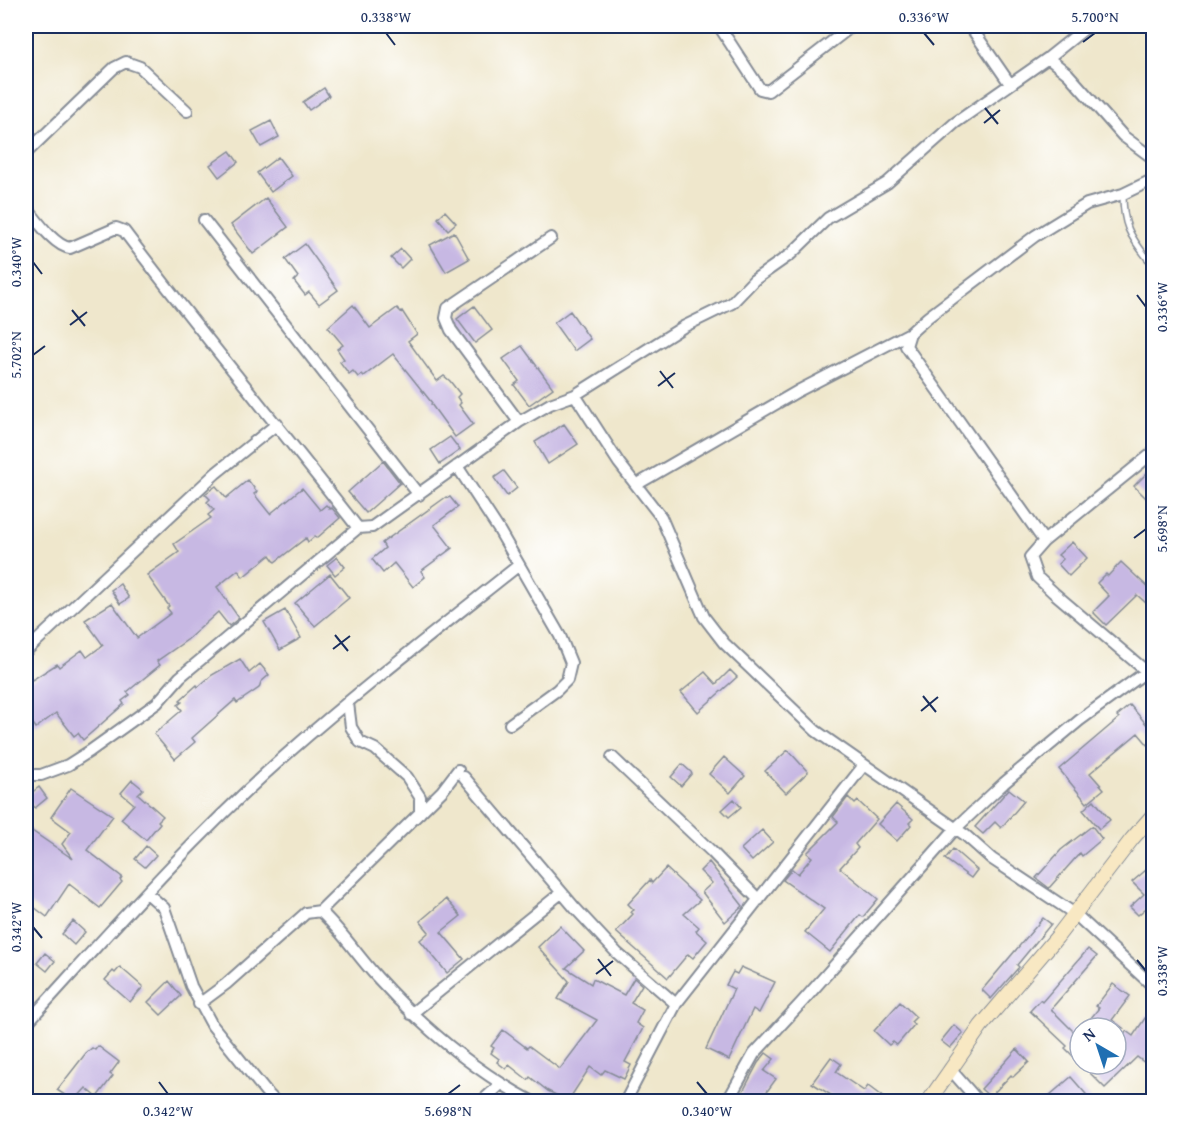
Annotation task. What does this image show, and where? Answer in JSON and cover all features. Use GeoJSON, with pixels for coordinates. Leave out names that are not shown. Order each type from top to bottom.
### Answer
{"type":"FeatureCollection","features":[{"type":"Feature","properties":{"kind":"street"},"geometry":{"type":"LineString","coordinates":[[719,26],[760,89],[768,91],[852,26]]}},
{"type":"Feature","properties":{"kind":"street"},"geometry":{"type":"LineString","coordinates":[[970,26],[1010,84]]}},
{"type":"Feature","properties":{"kind":"street"},"geometry":{"type":"LineString","coordinates":[[26,775],[41,775],[68,765],[132,722],[157,702],[180,677],[358,528],[372,527],[519,422],[550,404],[574,395],[683,327],[732,303],[754,280],[791,254],[828,218],[880,188],[955,123],[1048,58],[1088,26]]}},
{"type":"Feature","properties":{"kind":"street"},"geometry":{"type":"LineString","coordinates":[[1048,58],[1068,74],[1123,136],[1154,159]]}},
{"type":"Feature","properties":{"kind":"street"},"geometry":{"type":"LineString","coordinates":[[26,153],[114,68],[126,62],[140,67],[187,111]]}},
{"type":"Feature","properties":{"kind":"street"},"geometry":{"type":"LineString","coordinates":[[636,485],[798,391],[910,333],[1035,236],[1087,204],[1123,194],[1154,179]]}},
{"type":"Feature","properties":{"kind":"street"},"geometry":{"type":"LineString","coordinates":[[26,207],[47,232],[65,248],[70,248],[116,228],[124,231],[192,321],[277,424],[358,528]]}},
{"type":"Feature","properties":{"kind":"street"},"geometry":{"type":"LineString","coordinates":[[204,220],[419,495]]}},
{"type":"Feature","properties":{"kind":"street"},"geometry":{"type":"LineString","coordinates":[[519,422],[451,330],[446,318],[448,308],[551,238]]}},
{"type":"Feature","properties":{"kind":"street"},"geometry":{"type":"LineString","coordinates":[[910,333],[906,346],[913,357],[1044,541]]}},
{"type":"Feature","properties":{"kind":"street"},"geometry":{"type":"LineString","coordinates":[[574,395],[661,517],[704,617],[713,630],[816,731],[974,841],[992,859],[1075,914],[1154,987]]}},
{"type":"Feature","properties":{"kind":"street"},"geometry":{"type":"LineString","coordinates":[[26,651],[216,473],[277,424]]}},
{"type":"Feature","properties":{"kind":"street"},"geometry":{"type":"LineString","coordinates":[[727,1101],[754,1054],[956,828],[1004,783],[1080,720],[1150,669],[1054,593],[1037,577],[1030,557],[1044,541],[1154,452]]}},
{"type":"Feature","properties":{"kind":"street"},"geometry":{"type":"LineString","coordinates":[[457,465],[560,636],[571,663],[567,680],[557,690],[510,724]]}},
{"type":"Feature","properties":{"kind":"street"},"geometry":{"type":"LineString","coordinates":[[26,1024],[213,823],[286,755],[519,565]]}},
{"type":"Feature","properties":{"kind":"street"},"geometry":{"type":"LineString","coordinates":[[348,703],[351,727],[360,742],[375,749],[407,777],[420,798],[420,813]]}},
{"type":"Feature","properties":{"kind":"street"},"geometry":{"type":"LineString","coordinates":[[612,757],[759,900]]}},
{"type":"Feature","properties":{"kind":"street"},"geometry":{"type":"LineString","coordinates":[[625,1101],[676,1004],[864,765]]}},
{"type":"Feature","properties":{"kind":"street"},"geometry":{"type":"LineString","coordinates":[[200,1004],[306,913],[320,911],[461,773],[561,893],[617,953],[676,1004]]}},
{"type":"Feature","properties":{"kind":"street"},"geometry":{"type":"LineString","coordinates":[[928,1101],[981,1026],[1075,914],[1132,838],[1154,814]]}},
{"type":"Feature","properties":{"kind":"street"},"geometry":{"type":"LineString","coordinates":[[147,893],[164,908],[181,960],[212,1025],[276,1101]]}},
{"type":"Feature","properties":{"kind":"street"},"geometry":{"type":"LineString","coordinates":[[411,1014],[561,893]]}},
{"type":"Feature","properties":{"kind":"street"},"geometry":{"type":"LineString","coordinates":[[320,911],[334,924],[353,950],[411,1014],[449,1046],[501,1084],[533,1101]]}},
{"type":"Feature","properties":{"kind":"street"},"geometry":{"type":"LineString","coordinates":[[950,1069],[979,1101]]}},
{"type":"Feature","properties":{"kind":"street"},"geometry":{"type":"LineString","coordinates":[[481,1101],[501,1084]]}},
{"type":"Feature","properties":{"kind":"lane"},"geometry":{"type":"LineString","coordinates":[[1123,194],[1123,214],[1126,226],[1148,259]]}},
{"type":"Feature","properties":{"kind":"building"},"geometry":{"type":"Polygon","coordinates":[[[324,88],[329,96],[309,110],[303,102],[324,88]]]}},
{"type":"Feature","properties":{"kind":"building"},"geometry":{"type":"Polygon","coordinates":[[[271,121],[279,137],[261,147],[252,131],[271,121]]]}},
{"type":"Feature","properties":{"kind":"building"},"geometry":{"type":"Polygon","coordinates":[[[230,151],[238,162],[219,177],[210,165],[230,151]]]}},
{"type":"Feature","properties":{"kind":"building"},"geometry":{"type":"Polygon","coordinates":[[[278,157],[292,176],[271,192],[257,173],[278,157]]]}},
{"type":"Feature","properties":{"kind":"building"},"geometry":{"type":"Polygon","coordinates":[[[266,198],[288,227],[253,254],[231,225],[266,198]]]}},
{"type":"Feature","properties":{"kind":"building"},"geometry":{"type":"Polygon","coordinates":[[[445,211],[456,223],[448,230],[438,218],[445,211]]]}},
{"type":"Feature","properties":{"kind":"building"},"geometry":{"type":"Polygon","coordinates":[[[454,232],[469,259],[446,272],[430,245],[454,232]]]}},
{"type":"Feature","properties":{"kind":"building"},"geometry":{"type":"Polygon","coordinates":[[[305,244],[338,290],[319,304],[309,292],[305,295],[294,281],[298,277],[285,259],[305,244]]]}},
{"type":"Feature","properties":{"kind":"building"},"geometry":{"type":"Polygon","coordinates":[[[401,249],[410,259],[401,268],[391,258],[401,249]]]}},
{"type":"Feature","properties":{"kind":"building"},"geometry":{"type":"Polygon","coordinates":[[[353,305],[370,328],[397,308],[402,311],[417,334],[408,341],[437,381],[444,376],[450,381],[460,394],[457,397],[461,403],[459,405],[473,424],[455,437],[432,403],[393,354],[364,376],[362,374],[358,377],[353,371],[349,374],[340,362],[344,359],[337,349],[343,345],[328,327],[353,305]]]}},
{"type":"Feature","properties":{"kind":"building"},"geometry":{"type":"Polygon","coordinates":[[[474,306],[492,330],[475,343],[457,319],[474,306]]]}},
{"type":"Feature","properties":{"kind":"building"},"geometry":{"type":"Polygon","coordinates":[[[570,311],[590,339],[574,351],[554,323],[570,311]]]}},
{"type":"Feature","properties":{"kind":"building"},"geometry":{"type":"Polygon","coordinates":[[[522,346],[553,388],[529,405],[514,385],[519,381],[503,359],[522,346]]]}},
{"type":"Feature","properties":{"kind":"building"},"geometry":{"type":"Polygon","coordinates":[[[564,424],[578,444],[548,464],[535,442],[564,424]]]}},
{"type":"Feature","properties":{"kind":"building"},"geometry":{"type":"Polygon","coordinates":[[[450,437],[460,450],[440,464],[431,450],[450,437]]]}},
{"type":"Feature","properties":{"kind":"building"},"geometry":{"type":"Polygon","coordinates":[[[383,461],[400,483],[366,513],[348,492],[383,461]]]}},
{"type":"Feature","properties":{"kind":"building"},"geometry":{"type":"Polygon","coordinates":[[[1154,466],[1154,506],[1134,486],[1154,466]]]}},
{"type":"Feature","properties":{"kind":"building"},"geometry":{"type":"Polygon","coordinates":[[[504,471],[517,488],[507,496],[494,478],[504,471]]]}},
{"type":"Feature","properties":{"kind":"building"},"geometry":{"type":"Polygon","coordinates":[[[248,480],[257,492],[254,494],[270,514],[302,488],[320,510],[326,505],[332,508],[340,518],[317,538],[315,536],[308,542],[306,538],[275,562],[270,555],[243,577],[238,570],[217,587],[239,618],[229,626],[218,612],[187,640],[157,661],[160,665],[127,692],[130,695],[122,701],[124,704],[83,740],[78,733],[74,736],[56,713],[36,728],[26,714],[26,671],[32,680],[57,664],[59,667],[82,650],[87,657],[103,645],[85,620],[112,603],[137,638],[171,613],[167,608],[169,606],[147,575],[179,552],[174,544],[211,518],[208,515],[214,510],[207,502],[210,499],[205,494],[216,486],[226,498],[248,480]]]}},
{"type":"Feature","properties":{"kind":"building"},"geometry":{"type":"Polygon","coordinates":[[[446,497],[450,497],[458,507],[434,525],[452,548],[421,571],[425,577],[413,587],[394,563],[383,573],[372,559],[385,548],[382,543],[446,497]]]}},
{"type":"Feature","properties":{"kind":"building"},"geometry":{"type":"Polygon","coordinates":[[[1072,542],[1087,558],[1069,576],[1058,564],[1063,559],[1058,555],[1072,542]]]}},
{"type":"Feature","properties":{"kind":"building"},"geometry":{"type":"Polygon","coordinates":[[[337,557],[345,567],[335,575],[327,565],[337,557]]]}},
{"type":"Feature","properties":{"kind":"building"},"geometry":{"type":"Polygon","coordinates":[[[1121,562],[1154,593],[1154,610],[1137,595],[1106,625],[1093,612],[1109,596],[1097,583],[1106,574],[1108,576],[1121,562]]]}},
{"type":"Feature","properties":{"kind":"building"},"geometry":{"type":"Polygon","coordinates":[[[330,574],[349,598],[315,626],[295,603],[330,574]]]}},
{"type":"Feature","properties":{"kind":"building"},"geometry":{"type":"Polygon","coordinates":[[[120,584],[129,598],[120,604],[111,590],[120,584]]]}},
{"type":"Feature","properties":{"kind":"building"},"geometry":{"type":"Polygon","coordinates":[[[285,610],[301,638],[280,650],[264,622],[285,610]]]}},
{"type":"Feature","properties":{"kind":"building"},"geometry":{"type":"Polygon","coordinates":[[[240,659],[249,673],[260,664],[269,675],[261,682],[259,688],[237,703],[235,700],[192,738],[195,742],[175,759],[154,734],[182,710],[178,705],[182,702],[180,700],[197,685],[198,687],[212,675],[240,659]]]}},
{"type":"Feature","properties":{"kind":"building"},"geometry":{"type":"Polygon","coordinates":[[[730,670],[737,677],[698,712],[681,692],[705,672],[716,684],[730,670]]]}},
{"type":"Feature","properties":{"kind":"building"},"geometry":{"type":"Polygon","coordinates":[[[1130,705],[1154,733],[1154,752],[1138,733],[1090,773],[1104,789],[1087,803],[1059,769],[1119,718],[1117,716],[1130,705]]]}},
{"type":"Feature","properties":{"kind":"building"},"geometry":{"type":"Polygon","coordinates":[[[788,750],[808,772],[786,793],[765,771],[788,750]]]}},
{"type":"Feature","properties":{"kind":"building"},"geometry":{"type":"Polygon","coordinates":[[[724,757],[745,776],[730,793],[709,774],[724,757]]]}},
{"type":"Feature","properties":{"kind":"building"},"geometry":{"type":"Polygon","coordinates":[[[682,764],[692,773],[681,786],[671,777],[682,764]]]}},
{"type":"Feature","properties":{"kind":"building"},"geometry":{"type":"Polygon","coordinates":[[[132,780],[143,789],[138,794],[163,816],[146,840],[121,819],[134,804],[121,793],[132,780]]]}},
{"type":"Feature","properties":{"kind":"building"},"geometry":{"type":"Polygon","coordinates":[[[39,787],[47,798],[35,808],[26,797],[39,787]]]}},
{"type":"Feature","properties":{"kind":"building"},"geometry":{"type":"Polygon","coordinates":[[[71,788],[113,816],[87,850],[122,877],[120,880],[122,882],[100,908],[69,884],[47,917],[26,901],[26,827],[73,859],[62,844],[71,832],[51,817],[71,788]]]}},
{"type":"Feature","properties":{"kind":"building"},"geometry":{"type":"Polygon","coordinates":[[[1009,789],[1024,801],[1001,828],[995,822],[983,834],[975,827],[1009,789]]]}},
{"type":"Feature","properties":{"kind":"building"},"geometry":{"type":"Polygon","coordinates":[[[848,797],[855,804],[858,801],[877,819],[855,844],[858,848],[840,868],[878,899],[863,917],[860,915],[830,952],[805,932],[824,909],[783,880],[792,869],[798,874],[812,857],[807,853],[838,822],[833,817],[848,797]]]}},
{"type":"Feature","properties":{"kind":"building"},"geometry":{"type":"Polygon","coordinates":[[[734,799],[741,807],[729,817],[722,810],[734,799]]]}},
{"type":"Feature","properties":{"kind":"building"},"geometry":{"type":"Polygon","coordinates":[[[1094,800],[1110,820],[1099,829],[1083,810],[1094,800]]]}},
{"type":"Feature","properties":{"kind":"building"},"geometry":{"type":"Polygon","coordinates":[[[896,804],[913,819],[909,823],[911,825],[897,841],[878,824],[896,804]]]}},
{"type":"Feature","properties":{"kind":"building"},"geometry":{"type":"Polygon","coordinates":[[[1092,826],[1102,839],[1082,856],[1080,853],[1049,888],[1036,878],[1061,850],[1092,826]]]}},
{"type":"Feature","properties":{"kind":"building"},"geometry":{"type":"Polygon","coordinates":[[[762,830],[773,842],[752,861],[741,849],[762,830]]]}},
{"type":"Feature","properties":{"kind":"building"},"geometry":{"type":"Polygon","coordinates":[[[146,846],[156,855],[145,867],[135,859],[146,846]]]}},
{"type":"Feature","properties":{"kind":"building"},"geometry":{"type":"Polygon","coordinates":[[[953,849],[977,870],[971,878],[945,859],[953,849]]]}},
{"type":"Feature","properties":{"kind":"building"},"geometry":{"type":"Polygon","coordinates":[[[709,862],[743,906],[725,922],[702,892],[712,883],[700,871],[709,862]]]}},
{"type":"Feature","properties":{"kind":"building"},"geometry":{"type":"Polygon","coordinates":[[[666,868],[700,900],[684,914],[699,927],[696,931],[707,941],[693,958],[688,954],[668,978],[616,932],[633,914],[631,912],[634,910],[628,904],[650,880],[652,883],[666,868]]]}},
{"type":"Feature","properties":{"kind":"building"},"geometry":{"type":"Polygon","coordinates":[[[1146,870],[1154,879],[1154,905],[1152,903],[1138,915],[1130,907],[1144,894],[1132,882],[1146,870]]]}},
{"type":"Feature","properties":{"kind":"building"},"geometry":{"type":"Polygon","coordinates":[[[446,899],[461,916],[441,932],[464,959],[447,973],[420,940],[429,932],[420,921],[446,899]]]}},
{"type":"Feature","properties":{"kind":"building"},"geometry":{"type":"Polygon","coordinates":[[[1043,918],[1051,924],[1017,965],[1019,967],[991,999],[982,990],[1043,918]]]}},
{"type":"Feature","properties":{"kind":"building"},"geometry":{"type":"Polygon","coordinates":[[[73,921],[85,932],[74,945],[62,934],[73,921]]]}},
{"type":"Feature","properties":{"kind":"building"},"geometry":{"type":"Polygon","coordinates":[[[560,926],[584,951],[566,968],[591,984],[593,979],[624,995],[634,978],[642,985],[631,1003],[643,1010],[636,1023],[643,1028],[625,1062],[631,1065],[624,1079],[605,1070],[601,1075],[590,1067],[568,1101],[548,1091],[530,1077],[528,1080],[509,1065],[506,1069],[491,1053],[494,1048],[491,1046],[503,1030],[560,1069],[597,1020],[558,999],[569,981],[538,947],[560,926]]]}},
{"type":"Feature","properties":{"kind":"building"},"geometry":{"type":"Polygon","coordinates":[[[1088,949],[1097,956],[1051,1009],[1068,1026],[1068,1051],[1065,1048],[1067,1046],[1030,1011],[1040,1000],[1042,1002],[1088,949]]]}},
{"type":"Feature","properties":{"kind":"building"},"geometry":{"type":"Polygon","coordinates":[[[45,953],[55,961],[47,971],[37,963],[45,953]]]}},
{"type":"Feature","properties":{"kind":"building"},"geometry":{"type":"Polygon","coordinates":[[[120,967],[143,987],[130,1002],[105,980],[120,967]]]}},
{"type":"Feature","properties":{"kind":"building"},"geometry":{"type":"Polygon","coordinates":[[[741,967],[775,982],[759,1013],[753,1009],[729,1060],[706,1049],[734,989],[726,985],[733,972],[737,974],[741,967]]]}},
{"type":"Feature","properties":{"kind":"building"},"geometry":{"type":"Polygon","coordinates":[[[169,981],[181,996],[161,1015],[148,1002],[169,981]]]}},
{"type":"Feature","properties":{"kind":"building"},"geometry":{"type":"Polygon","coordinates":[[[1113,984],[1130,996],[1115,1016],[1093,1016],[1099,1008],[1096,1006],[1113,984]]]}},
{"type":"Feature","properties":{"kind":"building"},"geometry":{"type":"Polygon","coordinates":[[[900,1002],[916,1017],[911,1022],[914,1025],[897,1045],[893,1042],[889,1045],[874,1031],[900,1002]]]}},
{"type":"Feature","properties":{"kind":"building"},"geometry":{"type":"Polygon","coordinates":[[[1154,1005],[1154,1052],[1145,1063],[1137,1057],[1128,1066],[1128,1032],[1133,1036],[1154,1005]]]}},
{"type":"Feature","properties":{"kind":"building"},"geometry":{"type":"Polygon","coordinates":[[[954,1025],[963,1033],[950,1048],[941,1041],[954,1025]]]}},
{"type":"Feature","properties":{"kind":"building"},"geometry":{"type":"Polygon","coordinates":[[[98,1046],[119,1062],[110,1074],[113,1076],[97,1097],[86,1088],[74,1101],[57,1090],[86,1053],[92,1048],[95,1050],[98,1046]]]}},
{"type":"Feature","properties":{"kind":"building"},"geometry":{"type":"Polygon","coordinates":[[[1017,1049],[1029,1062],[1013,1077],[1011,1075],[990,1097],[981,1089],[1017,1049]]]}},
{"type":"Feature","properties":{"kind":"building"},"geometry":{"type":"Polygon","coordinates":[[[766,1053],[774,1059],[764,1071],[776,1079],[760,1101],[738,1101],[758,1063],[766,1053]]]}},
{"type":"Feature","properties":{"kind":"building"},"geometry":{"type":"Polygon","coordinates":[[[831,1057],[841,1064],[836,1072],[864,1091],[868,1086],[888,1101],[840,1101],[812,1083],[831,1057]]]}},
{"type":"Feature","properties":{"kind":"building"},"geometry":{"type":"Polygon","coordinates":[[[1093,1076],[1117,1076],[1105,1088],[1093,1076]]]}},
{"type":"Feature","properties":{"kind":"building"},"geometry":{"type":"Polygon","coordinates":[[[1071,1077],[1092,1101],[1043,1101],[1071,1077]]]}}]}
